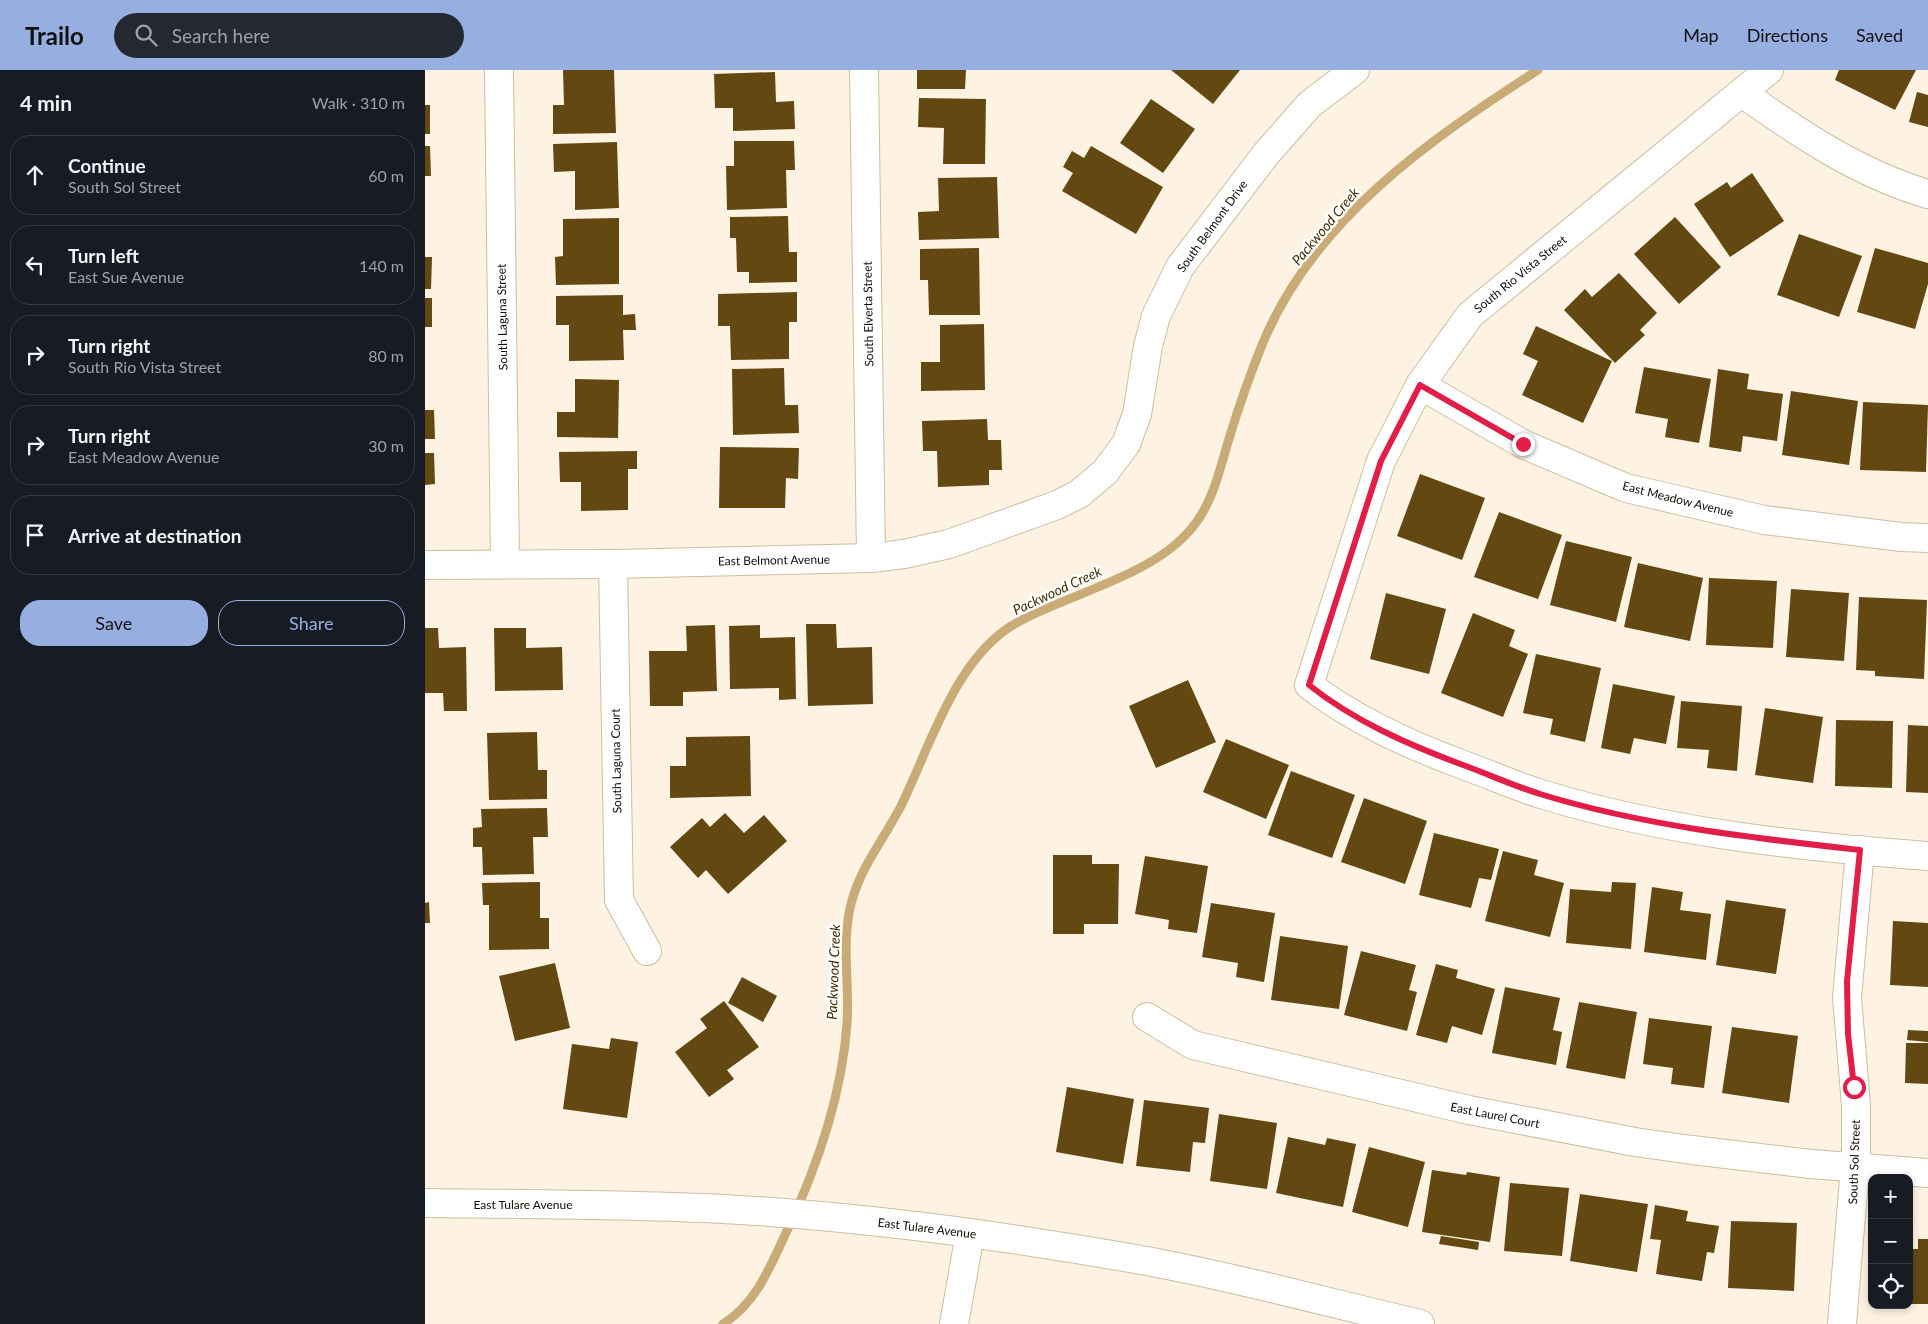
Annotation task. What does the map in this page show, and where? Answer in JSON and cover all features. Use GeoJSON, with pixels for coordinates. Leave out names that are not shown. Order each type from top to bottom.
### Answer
{"type":"FeatureCollection","features":[{"type":"Feature","properties":{"kind":"street","name":"South Laguna Street"},"geometry":{"type":"LineString","coordinates":[[499,70],[505,564]]}},
{"type":"Feature","properties":{"kind":"street","name":"South Elverta Street"},"geometry":{"type":"LineString","coordinates":[[864,70],[871,558]]}},
{"type":"Feature","properties":{"kind":"street","name":"South Belmont Drive"},"geometry":{"type":"LineString","coordinates":[[1105,472],[1126,444],[1137,414],[1148,346],[1156,316],[1180,267],[1272,147],[1311,104],[1355,70]]}},
{"type":"Feature","properties":{"kind":"street","name":"South Rio Vista Street"},"geometry":{"type":"LineString","coordinates":[[1769,70],[1470,315],[1420,385],[1381,461],[1309,685],[1334,705],[1427,751],[1541,794],[1659,823],[1755,838],[1860,850]]}},
{"type":"Feature","properties":{"kind":"street"},"geometry":{"type":"LineString","coordinates":[[1743,93],[1807,138],[1894,184],[1928,194]]}},
{"type":"Feature","properties":{"kind":"street","name":"East Meadow Avenue"},"geometry":{"type":"LineString","coordinates":[[1420,385],[1523,444],[1626,488],[1764,520],[1901,537],[1928,538]]}},
{"type":"Feature","properties":{"kind":"street","name":"East Belmont Avenue"},"geometry":{"type":"LineString","coordinates":[[425,565],[613,564],[871,558],[904,554],[949,544],[1031,514],[1079,494],[1105,472]]}},
{"type":"Feature","properties":{"kind":"street","name":"South Laguna Court"},"geometry":{"type":"LineString","coordinates":[[613,564],[619,900],[647,951]]}},
{"type":"Feature","properties":{"kind":"street"},"geometry":{"type":"LineString","coordinates":[[1860,850],[1928,856]]}},
{"type":"Feature","properties":{"kind":"street","name":"South Sol Street"},"geometry":{"type":"LineString","coordinates":[[1841,1324],[1855,1168],[1856,1105],[1847,998],[1860,850]]}},
{"type":"Feature","properties":{"kind":"street","name":"East Laurel Court"},"geometry":{"type":"LineString","coordinates":[[1147,1018],[1193,1044],[1469,1110],[1635,1142],[1750,1158],[1928,1173]]}},
{"type":"Feature","properties":{"kind":"street","name":"East Tulare Avenue"},"geometry":{"type":"LineString","coordinates":[[425,1203],[631,1205],[768,1212],[828,1217],[970,1234],[1127,1258],[1255,1284],[1420,1324]]}},
{"type":"Feature","properties":{"kind":"street"},"geometry":{"type":"LineString","coordinates":[[954,1324],[970,1234]]}},
{"type":"Feature","properties":{"kind":"building"},"geometry":{"type":"Polygon","coordinates":[[[563,70],[614,70],[616,133],[553,134],[553,105],[564,105],[563,70]]]}},
{"type":"Feature","properties":{"kind":"building"},"geometry":{"type":"Polygon","coordinates":[[[917,70],[966,70],[965,89],[917,89],[917,70]]]}},
{"type":"Feature","properties":{"kind":"building"},"geometry":{"type":"Polygon","coordinates":[[[1171,70],[1240,70],[1213,104],[1171,70]]]}},
{"type":"Feature","properties":{"kind":"building"},"geometry":{"type":"Polygon","coordinates":[[[1839,70],[1916,70],[1895,110],[1835,80],[1839,70]]]}},
{"type":"Feature","properties":{"kind":"building"},"geometry":{"type":"Polygon","coordinates":[[[775,72],[776,102],[794,101],[795,129],[733,131],[733,108],[715,108],[714,74],[775,72]]]}},
{"type":"Feature","properties":{"kind":"building"},"geometry":{"type":"Polygon","coordinates":[[[1917,92],[1928,95],[1928,127],[1909,122],[1917,92]]]}},
{"type":"Feature","properties":{"kind":"building"},"geometry":{"type":"Polygon","coordinates":[[[919,98],[986,99],[985,164],[943,164],[944,128],[918,127],[919,98]]]}},
{"type":"Feature","properties":{"kind":"building"},"geometry":{"type":"Polygon","coordinates":[[[1151,99],[1195,129],[1163,173],[1120,143],[1151,99]]]}},
{"type":"Feature","properties":{"kind":"building"},"geometry":{"type":"Polygon","coordinates":[[[425,105],[430,105],[430,134],[425,134],[425,105]]]}},
{"type":"Feature","properties":{"kind":"building"},"geometry":{"type":"Polygon","coordinates":[[[734,141],[794,141],[795,170],[786,170],[787,208],[727,210],[726,166],[734,166],[734,141]]]}},
{"type":"Feature","properties":{"kind":"building"},"geometry":{"type":"Polygon","coordinates":[[[617,142],[619,208],[575,210],[575,171],[554,172],[553,144],[617,142]]]}},
{"type":"Feature","properties":{"kind":"building"},"geometry":{"type":"Polygon","coordinates":[[[425,146],[430,146],[431,176],[425,176],[425,146]]]}},
{"type":"Feature","properties":{"kind":"building"},"geometry":{"type":"Polygon","coordinates":[[[1091,146],[1163,187],[1136,234],[1062,191],[1073,173],[1063,167],[1072,151],[1084,158],[1091,146]]]}},
{"type":"Feature","properties":{"kind":"building"},"geometry":{"type":"Polygon","coordinates":[[[1752,173],[1784,221],[1730,257],[1694,204],[1727,182],[1731,188],[1752,173]]]}},
{"type":"Feature","properties":{"kind":"building"},"geometry":{"type":"Polygon","coordinates":[[[997,177],[999,238],[919,240],[918,212],[939,211],[938,178],[997,177]]]}},
{"type":"Feature","properties":{"kind":"building"},"geometry":{"type":"Polygon","coordinates":[[[788,216],[789,252],[797,252],[797,282],[749,283],[749,272],[737,272],[736,238],[730,238],[730,217],[788,216]]]}},
{"type":"Feature","properties":{"kind":"building"},"geometry":{"type":"Polygon","coordinates":[[[1675,217],[1721,267],[1679,304],[1634,254],[1675,217]]]}},
{"type":"Feature","properties":{"kind":"building"},"geometry":{"type":"Polygon","coordinates":[[[619,218],[619,284],[556,285],[555,257],[563,256],[563,219],[619,218]]]}},
{"type":"Feature","properties":{"kind":"building"},"geometry":{"type":"Polygon","coordinates":[[[1799,234],[1862,256],[1839,317],[1777,295],[1799,234]]]}},
{"type":"Feature","properties":{"kind":"building"},"geometry":{"type":"Polygon","coordinates":[[[979,248],[980,315],[929,315],[928,280],[920,280],[920,249],[979,248]]]}},
{"type":"Feature","properties":{"kind":"building"},"geometry":{"type":"Polygon","coordinates":[[[1875,248],[1928,263],[1928,284],[1915,329],[1857,312],[1875,248]]]}},
{"type":"Feature","properties":{"kind":"building"},"geometry":{"type":"Polygon","coordinates":[[[425,257],[432,257],[431,289],[425,289],[425,257]]]}},
{"type":"Feature","properties":{"kind":"building"},"geometry":{"type":"Polygon","coordinates":[[[1619,273],[1657,313],[1640,330],[1645,335],[1615,363],[1564,310],[1585,289],[1592,297],[1619,273]]]}},
{"type":"Feature","properties":{"kind":"building"},"geometry":{"type":"Polygon","coordinates":[[[797,292],[797,322],[789,322],[789,359],[731,360],[730,326],[718,326],[718,294],[797,292]]]}},
{"type":"Feature","properties":{"kind":"building"},"geometry":{"type":"Polygon","coordinates":[[[623,295],[623,315],[635,314],[636,330],[623,330],[624,360],[569,361],[569,325],[556,325],[556,296],[623,295]]]}},
{"type":"Feature","properties":{"kind":"building"},"geometry":{"type":"Polygon","coordinates":[[[425,298],[432,298],[432,327],[425,327],[425,298]]]}},
{"type":"Feature","properties":{"kind":"building"},"geometry":{"type":"Polygon","coordinates":[[[984,324],[985,390],[921,391],[921,362],[940,362],[940,325],[984,324]]]}},
{"type":"Feature","properties":{"kind":"building"},"geometry":{"type":"Polygon","coordinates":[[[1536,326],[1612,361],[1583,423],[1522,395],[1538,361],[1523,354],[1536,326]]]}},
{"type":"Feature","properties":{"kind":"building"},"geometry":{"type":"Polygon","coordinates":[[[1644,367],[1711,379],[1699,443],[1665,437],[1668,419],[1635,413],[1644,367]]]}},
{"type":"Feature","properties":{"kind":"building"},"geometry":{"type":"Polygon","coordinates":[[[784,368],[785,405],[798,405],[799,433],[733,435],[732,369],[784,368]]]}},
{"type":"Feature","properties":{"kind":"building"},"geometry":{"type":"Polygon","coordinates":[[[1718,369],[1749,374],[1747,389],[1783,394],[1777,441],[1743,436],[1741,452],[1709,447],[1718,369]]]}},
{"type":"Feature","properties":{"kind":"building"},"geometry":{"type":"Polygon","coordinates":[[[575,379],[619,380],[618,438],[557,437],[557,412],[575,412],[575,379]]]}},
{"type":"Feature","properties":{"kind":"building"},"geometry":{"type":"Polygon","coordinates":[[[1791,391],[1858,401],[1849,465],[1782,455],[1791,391]]]}},
{"type":"Feature","properties":{"kind":"building"},"geometry":{"type":"Polygon","coordinates":[[[1863,402],[1928,405],[1926,472],[1860,470],[1863,402]]]}},
{"type":"Feature","properties":{"kind":"building"},"geometry":{"type":"Polygon","coordinates":[[[425,410],[434,410],[435,439],[425,439],[425,410]]]}},
{"type":"Feature","properties":{"kind":"building"},"geometry":{"type":"Polygon","coordinates":[[[987,419],[988,440],[1001,440],[1002,470],[989,470],[989,485],[938,487],[937,451],[923,451],[922,421],[987,419]]]}},
{"type":"Feature","properties":{"kind":"building"},"geometry":{"type":"Polygon","coordinates":[[[720,447],[799,448],[798,479],[786,478],[785,508],[719,508],[720,447]]]}},
{"type":"Feature","properties":{"kind":"building"},"geometry":{"type":"Polygon","coordinates":[[[637,451],[637,469],[628,469],[628,510],[581,511],[581,482],[560,482],[559,452],[637,451]]]}},
{"type":"Feature","properties":{"kind":"building"},"geometry":{"type":"Polygon","coordinates":[[[425,453],[434,453],[435,484],[425,485],[425,453]]]}},
{"type":"Feature","properties":{"kind":"building"},"geometry":{"type":"Polygon","coordinates":[[[1420,474],[1485,498],[1462,560],[1397,536],[1420,474]]]}},
{"type":"Feature","properties":{"kind":"building"},"geometry":{"type":"Polygon","coordinates":[[[1499,512],[1562,535],[1538,599],[1474,577],[1499,512]]]}},
{"type":"Feature","properties":{"kind":"building"},"geometry":{"type":"Polygon","coordinates":[[[1566,541],[1632,557],[1616,622],[1550,605],[1566,541]]]}},
{"type":"Feature","properties":{"kind":"building"},"geometry":{"type":"Polygon","coordinates":[[[1638,563],[1703,578],[1690,641],[1624,627],[1638,563]]]}},
{"type":"Feature","properties":{"kind":"building"},"geometry":{"type":"Polygon","coordinates":[[[1709,578],[1777,581],[1773,648],[1706,645],[1709,578]]]}},
{"type":"Feature","properties":{"kind":"building"},"geometry":{"type":"Polygon","coordinates":[[[1791,589],[1849,593],[1844,661],[1786,657],[1791,589]]]}},
{"type":"Feature","properties":{"kind":"building"},"geometry":{"type":"Polygon","coordinates":[[[1386,593],[1446,609],[1429,674],[1370,659],[1386,593]]]}},
{"type":"Feature","properties":{"kind":"building"},"geometry":{"type":"Polygon","coordinates":[[[1859,597],[1927,600],[1924,679],[1875,676],[1875,671],[1856,670],[1859,597]]]}},
{"type":"Feature","properties":{"kind":"building"},"geometry":{"type":"Polygon","coordinates":[[[1473,613],[1515,630],[1509,646],[1528,654],[1503,717],[1441,693],[1473,613]]]}},
{"type":"Feature","properties":{"kind":"building"},"geometry":{"type":"Polygon","coordinates":[[[806,624],[836,624],[837,648],[872,647],[873,704],[808,706],[806,624]]]}},
{"type":"Feature","properties":{"kind":"building"},"geometry":{"type":"Polygon","coordinates":[[[715,625],[717,691],[683,692],[683,706],[650,706],[649,651],[687,651],[686,626],[715,625]]]}},
{"type":"Feature","properties":{"kind":"building"},"geometry":{"type":"Polygon","coordinates":[[[760,625],[760,638],[795,637],[796,699],[779,700],[779,688],[730,689],[729,626],[760,625]]]}},
{"type":"Feature","properties":{"kind":"building"},"geometry":{"type":"Polygon","coordinates":[[[425,628],[438,628],[439,648],[466,647],[467,711],[444,711],[443,693],[425,693],[425,628]]]}},
{"type":"Feature","properties":{"kind":"building"},"geometry":{"type":"Polygon","coordinates":[[[494,628],[526,628],[526,648],[562,647],[563,690],[495,691],[494,628]]]}},
{"type":"Feature","properties":{"kind":"building"},"geometry":{"type":"Polygon","coordinates":[[[1536,654],[1601,668],[1585,742],[1550,734],[1553,719],[1523,713],[1536,654]]]}},
{"type":"Feature","properties":{"kind":"building"},"geometry":{"type":"Polygon","coordinates":[[[1188,680],[1216,742],[1156,768],[1129,706],[1188,680]]]}},
{"type":"Feature","properties":{"kind":"building"},"geometry":{"type":"Polygon","coordinates":[[[1613,684],[1675,696],[1666,744],[1634,738],[1630,754],[1601,748],[1613,684]]]}},
{"type":"Feature","properties":{"kind":"building"},"geometry":{"type":"Polygon","coordinates":[[[1681,701],[1742,706],[1737,771],[1707,768],[1709,750],[1677,748],[1681,701]]]}},
{"type":"Feature","properties":{"kind":"building"},"geometry":{"type":"Polygon","coordinates":[[[1765,708],[1823,717],[1813,783],[1755,775],[1765,708]]]}},
{"type":"Feature","properties":{"kind":"building"},"geometry":{"type":"Polygon","coordinates":[[[1836,720],[1893,721],[1892,788],[1835,786],[1836,720]]]}},
{"type":"Feature","properties":{"kind":"building"},"geometry":{"type":"Polygon","coordinates":[[[1908,725],[1928,726],[1928,793],[1906,792],[1908,725]]]}},
{"type":"Feature","properties":{"kind":"building"},"geometry":{"type":"Polygon","coordinates":[[[537,732],[538,770],[547,770],[547,799],[489,800],[487,733],[537,732]]]}},
{"type":"Feature","properties":{"kind":"building"},"geometry":{"type":"Polygon","coordinates":[[[750,736],[751,796],[670,798],[670,766],[686,766],[686,737],[750,736]]]}},
{"type":"Feature","properties":{"kind":"building"},"geometry":{"type":"Polygon","coordinates":[[[1226,739],[1289,765],[1266,819],[1203,792],[1226,739]]]}},
{"type":"Feature","properties":{"kind":"building"},"geometry":{"type":"Polygon","coordinates":[[[1291,771],[1355,795],[1332,858],[1268,835],[1291,771]]]}},
{"type":"Feature","properties":{"kind":"building"},"geometry":{"type":"Polygon","coordinates":[[[1364,798],[1427,821],[1405,884],[1341,862],[1364,798]]]}},
{"type":"Feature","properties":{"kind":"building"},"geometry":{"type":"Polygon","coordinates":[[[547,808],[548,837],[533,837],[534,874],[483,875],[482,847],[473,847],[473,828],[482,827],[481,809],[547,808]]]}},
{"type":"Feature","properties":{"kind":"building"},"geometry":{"type":"Polygon","coordinates":[[[725,813],[744,833],[764,815],[787,841],[728,894],[706,870],[698,878],[670,847],[702,818],[710,827],[725,813]]]}},
{"type":"Feature","properties":{"kind":"building"},"geometry":{"type":"Polygon","coordinates":[[[1434,833],[1499,849],[1491,880],[1479,878],[1471,908],[1419,895],[1434,833]]]}},
{"type":"Feature","properties":{"kind":"building"},"geometry":{"type":"Polygon","coordinates":[[[1503,851],[1538,860],[1534,875],[1564,883],[1550,937],[1485,921],[1503,851]]]}},
{"type":"Feature","properties":{"kind":"building"},"geometry":{"type":"Polygon","coordinates":[[[1053,855],[1092,855],[1092,864],[1119,864],[1118,924],[1084,924],[1084,934],[1053,934],[1053,855]]]}},
{"type":"Feature","properties":{"kind":"building"},"geometry":{"type":"Polygon","coordinates":[[[1145,856],[1208,866],[1197,933],[1168,929],[1169,920],[1135,914],[1145,856]]]}},
{"type":"Feature","properties":{"kind":"building"},"geometry":{"type":"Polygon","coordinates":[[[540,882],[540,918],[549,918],[549,949],[489,950],[489,905],[483,905],[482,883],[540,882]]]}},
{"type":"Feature","properties":{"kind":"building"},"geometry":{"type":"Polygon","coordinates":[[[1612,882],[1636,883],[1631,949],[1566,943],[1570,889],[1611,892],[1612,882]]]}},
{"type":"Feature","properties":{"kind":"building"},"geometry":{"type":"Polygon","coordinates":[[[1652,887],[1683,892],[1680,910],[1711,914],[1706,960],[1644,952],[1652,887]]]}},
{"type":"Feature","properties":{"kind":"building"},"geometry":{"type":"Polygon","coordinates":[[[1726,900],[1786,909],[1776,974],[1716,965],[1726,900]]]}},
{"type":"Feature","properties":{"kind":"building"},"geometry":{"type":"Polygon","coordinates":[[[429,902],[430,923],[425,923],[425,903],[429,902]]]}},
{"type":"Feature","properties":{"kind":"building"},"geometry":{"type":"Polygon","coordinates":[[[1211,903],[1275,913],[1264,982],[1236,977],[1238,963],[1202,957],[1211,903]]]}},
{"type":"Feature","properties":{"kind":"building"},"geometry":{"type":"Polygon","coordinates":[[[1893,921],[1928,923],[1928,987],[1890,985],[1893,921]]]}},
{"type":"Feature","properties":{"kind":"building"},"geometry":{"type":"Polygon","coordinates":[[[1280,936],[1348,946],[1339,1009],[1271,1000],[1280,936]]]}},
{"type":"Feature","properties":{"kind":"building"},"geometry":{"type":"Polygon","coordinates":[[[1361,951],[1416,965],[1409,990],[1417,992],[1407,1031],[1344,1015],[1361,951]]]}},
{"type":"Feature","properties":{"kind":"building"},"geometry":{"type":"Polygon","coordinates":[[[555,963],[570,1028],[515,1041],[499,976],[555,963]]]}},
{"type":"Feature","properties":{"kind":"building"},"geometry":{"type":"Polygon","coordinates":[[[1436,964],[1458,970],[1456,978],[1495,989],[1482,1035],[1452,1026],[1447,1043],[1416,1035],[1436,964]]]}},
{"type":"Feature","properties":{"kind":"building"},"geometry":{"type":"Polygon","coordinates":[[[742,977],[777,996],[763,1022],[728,1003],[742,977]]]}},
{"type":"Feature","properties":{"kind":"building"},"geometry":{"type":"Polygon","coordinates":[[[1505,987],[1560,998],[1553,1030],[1562,1032],[1556,1065],[1492,1053],[1505,987]]]}},
{"type":"Feature","properties":{"kind":"building"},"geometry":{"type":"Polygon","coordinates":[[[724,1001],[759,1047],[727,1070],[734,1079],[709,1097],[675,1052],[707,1028],[700,1019],[724,1001]]]}},
{"type":"Feature","properties":{"kind":"building"},"geometry":{"type":"Polygon","coordinates":[[[1579,1002],[1637,1012],[1625,1079],[1566,1068],[1579,1002]]]}},
{"type":"Feature","properties":{"kind":"building"},"geometry":{"type":"Polygon","coordinates":[[[1649,1018],[1712,1026],[1704,1088],[1671,1084],[1673,1068],[1643,1064],[1649,1018]]]}},
{"type":"Feature","properties":{"kind":"building"},"geometry":{"type":"Polygon","coordinates":[[[1732,1027],[1798,1036],[1789,1103],[1722,1093],[1732,1027]]]}},
{"type":"Feature","properties":{"kind":"building"},"geometry":{"type":"Polygon","coordinates":[[[1908,1030],[1928,1031],[1928,1042],[1907,1040],[1908,1030]]]}},
{"type":"Feature","properties":{"kind":"building"},"geometry":{"type":"Polygon","coordinates":[[[611,1038],[638,1042],[627,1118],[563,1109],[572,1044],[609,1049],[611,1038]]]}},
{"type":"Feature","properties":{"kind":"building"},"geometry":{"type":"Polygon","coordinates":[[[1906,1043],[1928,1043],[1928,1084],[1905,1083],[1906,1043]]]}},
{"type":"Feature","properties":{"kind":"building"},"geometry":{"type":"Polygon","coordinates":[[[1067,1087],[1134,1099],[1123,1164],[1056,1152],[1067,1087]]]}},
{"type":"Feature","properties":{"kind":"building"},"geometry":{"type":"Polygon","coordinates":[[[1144,1100],[1209,1108],[1205,1143],[1193,1142],[1190,1172],[1136,1166],[1144,1100]]]}},
{"type":"Feature","properties":{"kind":"building"},"geometry":{"type":"Polygon","coordinates":[[[1219,1114],[1277,1123],[1267,1189],[1210,1181],[1219,1114]]]}},
{"type":"Feature","properties":{"kind":"building"},"geometry":{"type":"Polygon","coordinates":[[[1288,1137],[1325,1145],[1327,1138],[1356,1144],[1343,1207],[1276,1193],[1288,1137]]]}},
{"type":"Feature","properties":{"kind":"building"},"geometry":{"type":"Polygon","coordinates":[[[1369,1147],[1425,1162],[1408,1227],[1352,1212],[1369,1147]]]}},
{"type":"Feature","properties":{"kind":"building"},"geometry":{"type":"Polygon","coordinates":[[[1432,1170],[1466,1175],[1467,1172],[1500,1177],[1490,1242],[1422,1232],[1432,1170]]]}},
{"type":"Feature","properties":{"kind":"building"},"geometry":{"type":"Polygon","coordinates":[[[1510,1183],[1569,1188],[1562,1256],[1504,1251],[1510,1183]]]}},
{"type":"Feature","properties":{"kind":"building"},"geometry":{"type":"Polygon","coordinates":[[[1580,1194],[1648,1204],[1637,1272],[1570,1261],[1580,1194]]]}},
{"type":"Feature","properties":{"kind":"building"},"geometry":{"type":"Polygon","coordinates":[[[1655,1205],[1688,1211],[1686,1221],[1719,1226],[1714,1253],[1707,1252],[1702,1281],[1656,1274],[1661,1240],[1650,1239],[1655,1205]]]}},
{"type":"Feature","properties":{"kind":"building"},"geometry":{"type":"Polygon","coordinates":[[[1731,1221],[1797,1223],[1794,1291],[1728,1288],[1731,1221]]]}},
{"type":"Feature","properties":{"kind":"building"},"geometry":{"type":"Polygon","coordinates":[[[1441,1236],[1479,1242],[1478,1250],[1439,1244],[1441,1236]]]}},
{"type":"Feature","properties":{"kind":"building"},"geometry":{"type":"Polygon","coordinates":[[[1918,1239],[1928,1239],[1928,1304],[1913,1304],[1913,1249],[1918,1249],[1918,1239]]]}},
{"type":"Feature","properties":{"kind":"waterway","name":"Packwood Creek"},"geometry":{"type":"LineString","coordinates":[[723,1324],[744,1306],[760,1284],[797,1210],[817,1158],[834,1105],[844,1051],[848,1007],[846,944],[849,912],[853,897],[862,873],[901,806],[934,731],[961,679],[978,656],[996,637],[1018,622],[1133,571],[1175,545],[1191,529],[1210,499],[1240,405],[1262,345],[1284,300],[1311,259],[1343,222],[1378,187],[1416,155],[1456,125],[1538,70]]}},
{"type":"Feature","properties":{"kind":"route"},"geometry":{"type":"LineString","coordinates":[[1523,444],[1420,385],[1381,461],[1309,685],[1334,705],[1427,751],[1541,794],[1659,823],[1755,838],[1860,850],[1847,981],[1848,1034],[1854,1087]]}}]}
